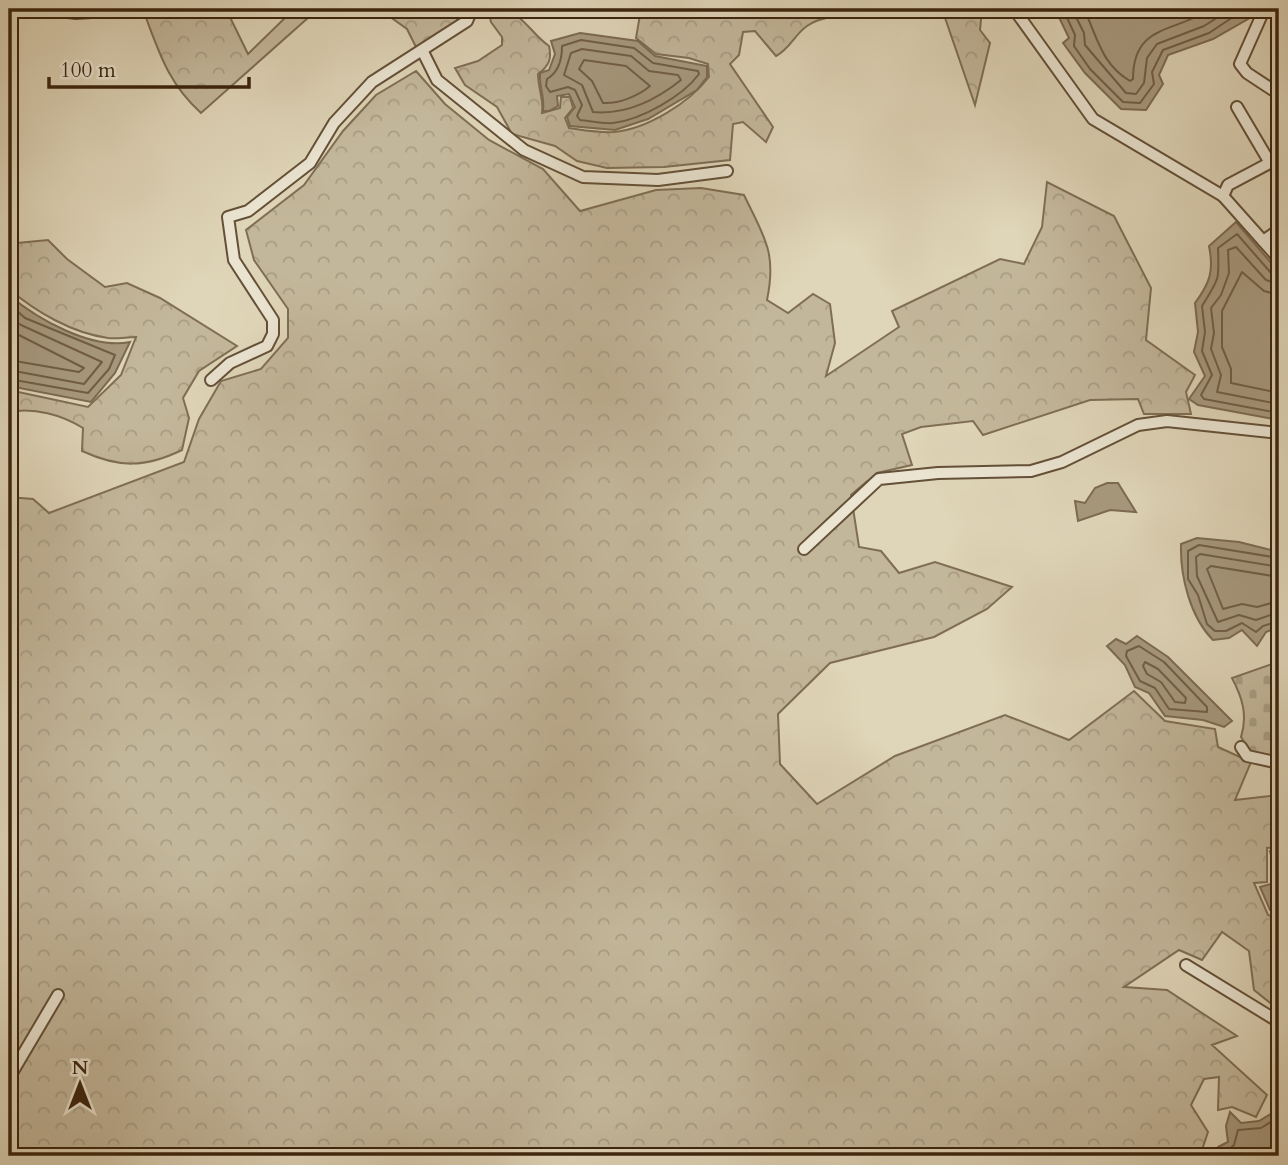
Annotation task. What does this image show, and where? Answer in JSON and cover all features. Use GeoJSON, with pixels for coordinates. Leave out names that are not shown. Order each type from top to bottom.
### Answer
{"type":"FeatureCollection","features":[{"type":"Feature","properties":{"kind":"street"},"geometry":{"type":"LineString","coordinates":[[44,9],[76,13],[140,9]]}},
{"type":"Feature","properties":{"kind":"street"},"geometry":{"type":"LineString","coordinates":[[211,380],[230,363],[267,346],[273,334],[273,320],[234,260],[228,217],[248,211],[310,163],[334,122],[372,82],[423,52],[467,21],[472,9]]}},
{"type":"Feature","properties":{"kind":"street"},"geometry":{"type":"LineString","coordinates":[[1014,9],[1093,119],[1175,165],[1223,196],[1279,259]]}},
{"type":"Feature","properties":{"kind":"street"},"geometry":{"type":"LineString","coordinates":[[1269,9],[1264,10],[1240,64],[1247,73],[1279,94]]}},
{"type":"Feature","properties":{"kind":"street"},"geometry":{"type":"LineString","coordinates":[[423,52],[437,80],[524,150],[583,177],[659,180],[727,171]]}},
{"type":"Feature","properties":{"kind":"street"},"geometry":{"type":"LineString","coordinates":[[1223,196],[1228,185],[1275,160],[1237,107]]}},
{"type":"Feature","properties":{"kind":"street"},"geometry":{"type":"LineString","coordinates":[[1263,242],[1279,230]]}},
{"type":"Feature","properties":{"kind":"street"},"geometry":{"type":"LineString","coordinates":[[804,549],[879,480],[938,473],[1031,471],[1062,462],[1138,425],[1167,421],[1279,433]]}},
{"type":"Feature","properties":{"kind":"street"},"geometry":{"type":"LineString","coordinates":[[1241,747],[1247,756],[1279,763]]}},
{"type":"Feature","properties":{"kind":"street"},"geometry":{"type":"LineString","coordinates":[[1186,965],[1279,1022]]}},
{"type":"Feature","properties":{"kind":"street"},"geometry":{"type":"LineString","coordinates":[[9,1078],[58,995]]}},
{"type":"Feature","properties":{"kind":"green space"},"geometry":{"type":"Polygon","coordinates":[[[187,9],[226,9],[248,54],[294,9],[318,9],[201,113],[173,80],[145,15],[187,9]]]}},
{"type":"Feature","properties":{"kind":"green space"},"geometry":{"type":"Polygon","coordinates":[[[379,9],[462,9],[455,25],[416,47],[407,29],[379,9]]]}},
{"type":"Feature","properties":{"kind":"green space"},"geometry":{"type":"Polygon","coordinates":[[[488,9],[518,9],[517,16],[549,46],[549,62],[538,74],[542,113],[560,108],[561,97],[570,97],[573,108],[565,118],[569,128],[608,132],[640,126],[666,113],[701,87],[709,77],[708,64],[689,58],[656,54],[636,38],[641,9],[887,9],[816,21],[803,29],[776,56],[755,31],[743,32],[739,55],[730,64],[773,127],[766,142],[743,122],[733,124],[730,160],[664,167],[607,168],[577,161],[555,146],[512,134],[497,107],[465,85],[455,68],[478,61],[502,45],[502,37],[491,22],[488,9]]]}},
{"type":"Feature","properties":{"kind":"green space"},"geometry":{"type":"Polygon","coordinates":[[[942,9],[982,9],[980,30],[990,43],[975,105],[942,9]]]}},
{"type":"Feature","properties":{"kind":"green space"},"geometry":{"type":"Polygon","coordinates":[[[416,71],[445,104],[489,140],[543,169],[580,211],[656,190],[701,188],[744,195],[767,245],[770,283],[767,300],[788,313],[813,294],[830,304],[835,343],[826,376],[899,327],[892,311],[1000,259],[1024,264],[1042,227],[1047,182],[1114,216],[1151,288],[1146,340],[1195,375],[1186,392],[1191,414],[1144,414],[1138,399],[1090,400],[983,435],[973,421],[921,427],[902,434],[912,465],[877,473],[851,495],[859,547],[881,551],[899,573],[935,562],[1012,587],[987,609],[934,637],[830,663],[778,714],[780,764],[817,804],[895,756],[1005,715],[1069,740],[1134,691],[1165,721],[1215,729],[1218,747],[1251,762],[1235,800],[1279,795],[1279,847],[1267,848],[1267,882],[1254,883],[1268,915],[1279,919],[1279,1010],[1254,990],[1249,951],[1222,932],[1202,960],[1179,950],[1124,987],[1167,990],[1237,1036],[1212,1045],[1267,1095],[1256,1117],[1232,1107],[1218,1110],[1219,1077],[1204,1079],[1191,1105],[1208,1132],[1200,1156],[9,1156],[9,497],[33,499],[49,513],[184,462],[199,419],[221,381],[261,369],[288,338],[288,309],[254,260],[246,230],[304,185],[343,131],[376,95],[416,71]]]}},
{"type":"Feature","properties":{"kind":"green space"},"geometry":{"type":"Polygon","coordinates":[[[9,233],[17,243],[48,240],[67,259],[105,287],[127,283],[160,298],[237,346],[199,371],[183,398],[189,418],[182,450],[144,463],[108,461],[82,451],[83,428],[75,423],[38,411],[9,412],[9,390],[88,407],[121,375],[136,337],[108,338],[81,331],[31,306],[9,289],[9,233]]]}},
{"type":"Feature","properties":{"kind":"green space"},"geometry":{"type":"Polygon","coordinates":[[[1272,664],[1279,679],[1279,757],[1250,751],[1241,737],[1243,706],[1232,678],[1272,664]]]}},
{"type":"Feature","properties":{"kind":"water"},"geometry":{"type":"Polygon","coordinates":[[[1055,9],[1249,9],[1255,15],[1213,39],[1168,55],[1159,75],[1163,84],[1146,110],[1121,109],[1085,73],[1063,43],[1069,38],[1055,9]]]}},
{"type":"Feature","properties":{"kind":"water"},"geometry":{"type":"Polygon","coordinates":[[[580,33],[638,41],[655,56],[707,66],[707,77],[697,90],[648,119],[615,130],[570,126],[567,117],[575,107],[569,94],[557,96],[558,106],[543,111],[540,73],[549,70],[555,54],[551,41],[580,33]]]}},
{"type":"Feature","properties":{"kind":"water"},"geometry":{"type":"Polygon","coordinates":[[[1236,222],[1279,272],[1279,420],[1198,405],[1189,399],[1205,376],[1194,352],[1198,332],[1195,303],[1210,276],[1209,246],[1236,222]]]}},
{"type":"Feature","properties":{"kind":"water"},"geometry":{"type":"Polygon","coordinates":[[[9,295],[34,314],[82,337],[115,343],[130,342],[115,373],[91,402],[9,386],[9,295]]]}},
{"type":"Feature","properties":{"kind":"water"},"geometry":{"type":"Polygon","coordinates":[[[1107,483],[1118,483],[1136,512],[1110,510],[1078,521],[1075,501],[1085,503],[1095,488],[1107,483]]]}},
{"type":"Feature","properties":{"kind":"water"},"geometry":{"type":"Polygon","coordinates":[[[1197,538],[1239,542],[1279,552],[1279,627],[1266,632],[1257,646],[1242,630],[1229,638],[1213,640],[1198,620],[1188,595],[1181,556],[1181,544],[1197,538]]]}},
{"type":"Feature","properties":{"kind":"water"},"geometry":{"type":"Polygon","coordinates":[[[1137,636],[1168,657],[1232,721],[1224,727],[1203,720],[1165,716],[1149,693],[1135,687],[1125,665],[1107,646],[1116,639],[1126,644],[1137,636]]]}},
{"type":"Feature","properties":{"kind":"water"},"geometry":{"type":"Polygon","coordinates":[[[1279,850],[1279,916],[1270,910],[1260,887],[1271,884],[1274,868],[1270,851],[1279,850]]]}},
{"type":"Feature","properties":{"kind":"water"},"geometry":{"type":"Polygon","coordinates":[[[1279,1109],[1279,1156],[1215,1156],[1218,1147],[1228,1142],[1226,1126],[1230,1112],[1241,1123],[1259,1121],[1279,1109]]]}}]}
